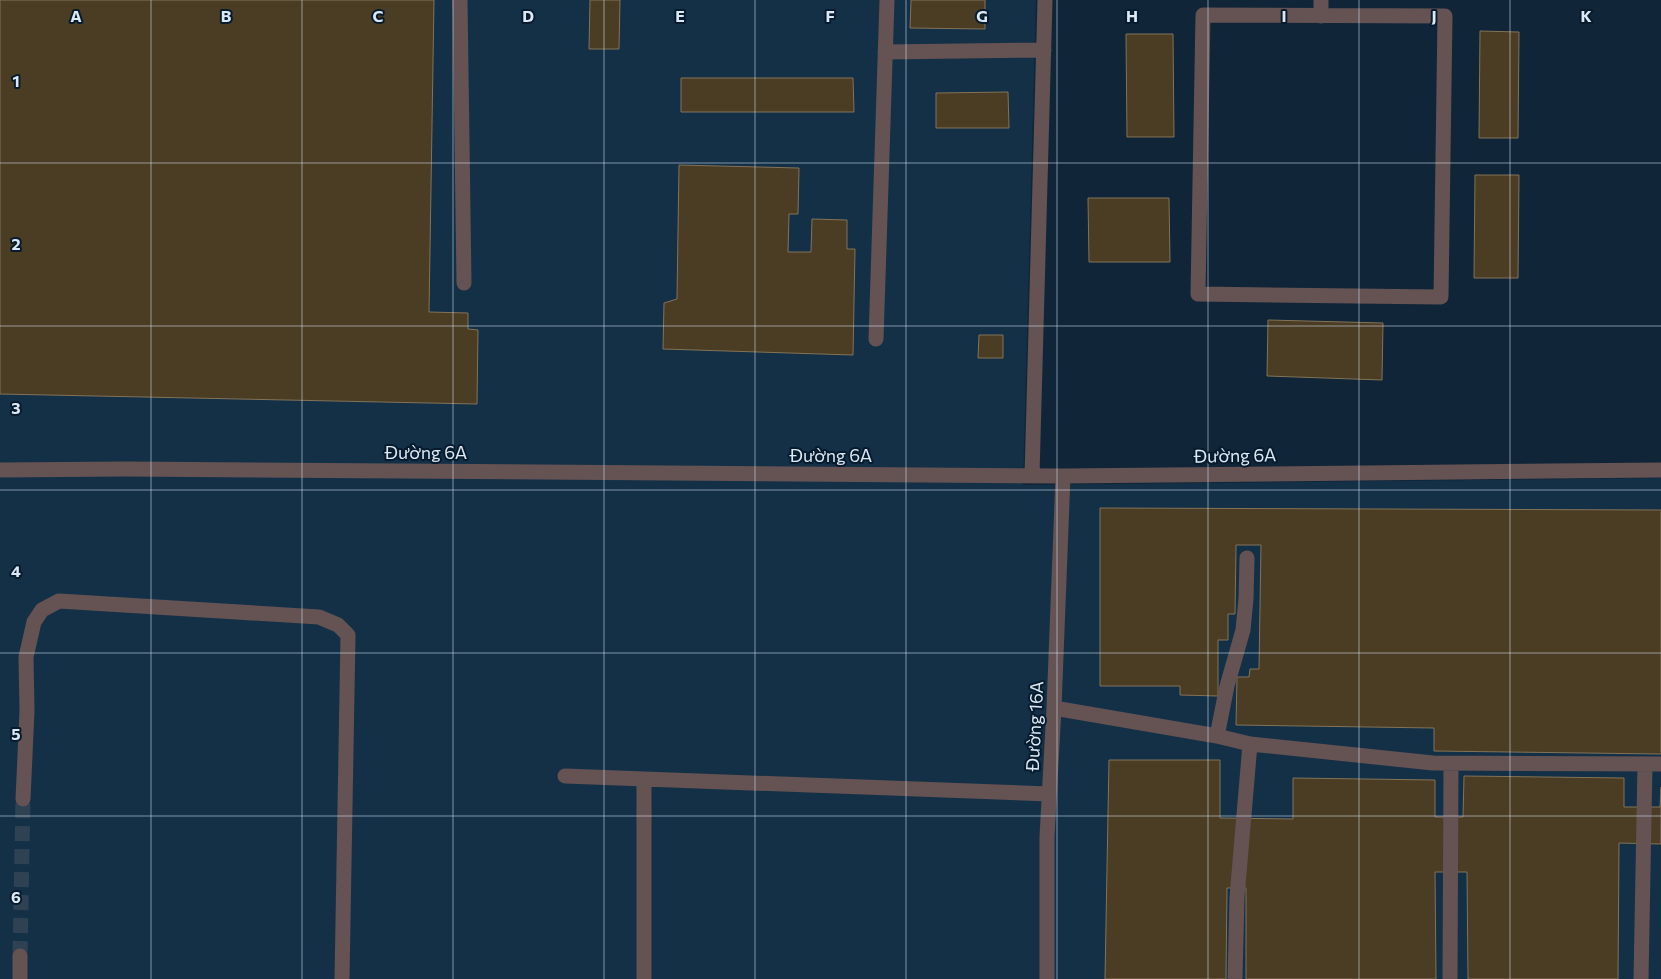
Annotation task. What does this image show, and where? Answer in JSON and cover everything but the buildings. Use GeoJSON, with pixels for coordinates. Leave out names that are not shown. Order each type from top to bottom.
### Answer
{"type":"FeatureCollection","features":[{"type":"Feature","properties":{"kind":"street"},"geometry":{"type":"LineString","coordinates":[[460,0],[464,283]]}},
{"type":"Feature","properties":{"kind":"street"},"geometry":{"type":"LineString","coordinates":[[876,339],[887,0]]}},
{"type":"Feature","properties":{"kind":"street"},"geometry":{"type":"LineString","coordinates":[[1032,476],[1045,0]]}},
{"type":"Feature","properties":{"kind":"street"},"geometry":{"type":"LineString","coordinates":[[1321,16],[1322,0]]}},
{"type":"Feature","properties":{"kind":"street"},"geometry":{"type":"LineString","coordinates":[[1203,16],[1321,16],[1446,16],[1441,297],[1198,294],[1203,16]]}},
{"type":"Feature","properties":{"kind":"street"},"geometry":{"type":"LineString","coordinates":[[885,52],[1044,50]]}},
{"type":"Feature","properties":{"kind":"street","name":"Đường 6A"},"geometry":{"type":"LineString","coordinates":[[0,470],[125,469],[1032,476],[1661,470]]}},
{"type":"Feature","properties":{"kind":"street","name":"Đường 16A"},"geometry":{"type":"LineString","coordinates":[[1047,979],[1047,837],[1063,476]]}},
{"type":"Feature","properties":{"kind":"street"},"geometry":{"type":"LineString","coordinates":[[1217,736],[1227,686],[1243,630],[1247,558]]}},
{"type":"Feature","properties":{"kind":"street"},"geometry":{"type":"LineString","coordinates":[[23,799],[27,711],[26,657],[34,622],[42,610],[59,601],[319,617],[338,625],[348,635],[342,979]]}},
{"type":"Feature","properties":{"kind":"street"},"geometry":{"type":"LineString","coordinates":[[1054,708],[1217,736],[1250,744],[1433,763],[1661,764]]}},
{"type":"Feature","properties":{"kind":"street"},"geometry":{"type":"LineString","coordinates":[[1235,979],[1237,897],[1250,744]]}},
{"type":"Feature","properties":{"kind":"street"},"geometry":{"type":"LineString","coordinates":[[1450,979],[1451,764]]}},
{"type":"Feature","properties":{"kind":"street"},"geometry":{"type":"LineString","coordinates":[[1641,979],[1645,764]]}},
{"type":"Feature","properties":{"kind":"street"},"geometry":{"type":"LineString","coordinates":[[565,776],[1049,794]]}},
{"type":"Feature","properties":{"kind":"street"},"geometry":{"type":"LineString","coordinates":[[644,779],[644,979]]}},
{"type":"Feature","properties":{"kind":"street"},"geometry":{"type":"LineString","coordinates":[[20,956],[20,979]]}},
{"type":"Feature","properties":{"kind":"shaded area"},"geometry":{"type":"Polygon","coordinates":[[[0,0],[1036,0],[1023,485],[1661,478],[1661,979],[0,979],[0,0]]]}},
{"type":"Feature","properties":{"kind":"tunnel"},"geometry":{"type":"LineString","coordinates":[[20,956],[23,799]]}}]}
